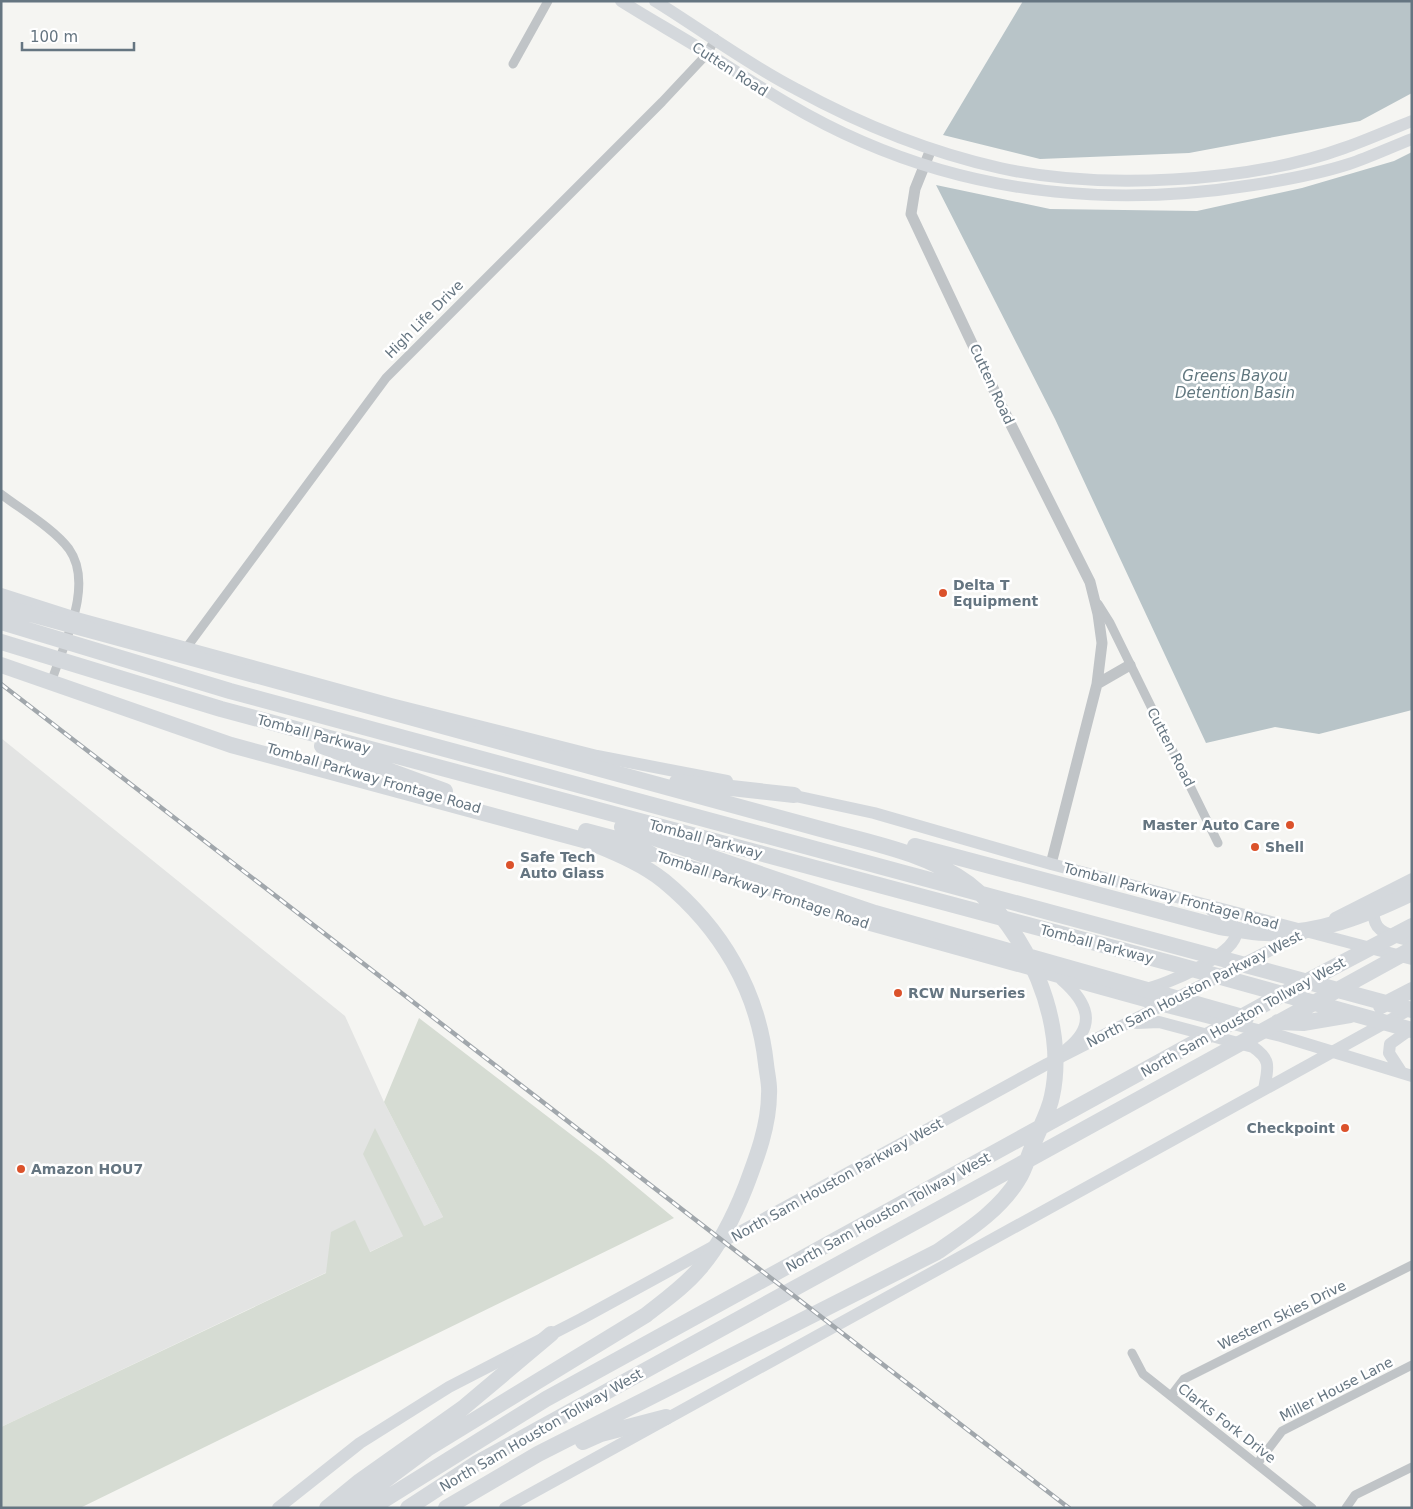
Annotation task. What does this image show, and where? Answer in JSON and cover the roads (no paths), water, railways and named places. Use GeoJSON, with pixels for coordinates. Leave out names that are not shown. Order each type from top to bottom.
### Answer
{"type":"FeatureCollection","features":[{"type":"Feature","properties":{"kind":"highway"},"geometry":{"type":"LineString","coordinates":[[1,606],[884,846],[929,861],[968,884],[1003,916],[1020,940],[1038,979],[1049,1015],[1055,1051],[1052,1096],[1018,1180],[982,1221],[937,1252],[538,1454],[446,1508]]}},
{"type":"Feature","properties":{"kind":"highway","name":"Tomball Parkway"},"geometry":{"type":"LineString","coordinates":[[1,622],[151,668],[471,757],[1180,949],[1412,1009]]}},
{"type":"Feature","properties":{"kind":"highway","name":"Tomball Parkway"},"geometry":{"type":"LineString","coordinates":[[1,642],[148,685],[221,709],[1412,1029]]}},
{"type":"Feature","properties":{"kind":"highway"},"geometry":{"type":"LineString","coordinates":[[1,666],[232,745],[587,840],[624,856],[663,879],[699,912],[733,958],[751,999],[764,1042],[769,1094],[759,1152],[736,1211],[701,1268],[646,1315],[427,1450],[348,1508]]}},
{"type":"Feature","properties":{"kind":"highway"},"geometry":{"type":"LineString","coordinates":[[221,709],[448,793],[620,840],[651,854]]}},
{"type":"Feature","properties":{"kind":"highway"},"geometry":{"type":"LineString","coordinates":[[471,757],[514,758],[582,771],[794,795]]}},
{"type":"Feature","properties":{"kind":"highway"},"geometry":{"type":"LineString","coordinates":[[600,770],[625,771],[688,786],[1220,927],[1265,933],[1299,932],[1346,921],[1412,893]]}},
{"type":"Feature","properties":{"kind":"highway"},"geometry":{"type":"LineString","coordinates":[[463,775],[875,912],[1233,1016],[1263,1021],[1303,1023],[1343,1017],[1382,1005],[1412,990]]}},
{"type":"Feature","properties":{"kind":"highway","name":"North Sam Houston Tollway West"},"geometry":{"type":"LineString","coordinates":[[371,1508],[546,1399],[1285,993],[1412,926]]}},
{"type":"Feature","properties":{"kind":"highway","name":"North Sam Houston Tollway West"},"geometry":{"type":"LineString","coordinates":[[408,1508],[477,1463],[1412,949]]}},
{"type":"Feature","properties":{"kind":"highway"},"geometry":{"type":"LineString","coordinates":[[327,1508],[360,1481],[463,1408],[551,1334]]}},
{"type":"Feature","properties":{"kind":"highway"},"geometry":{"type":"LineString","coordinates":[[457,1508],[541,1458],[601,1434],[666,1417]]}},
{"type":"Feature","properties":{"kind":"main road","name":"Cutten Road"},"geometry":{"type":"LineString","coordinates":[[621,1],[785,104],[861,142],[924,167]]}},
{"type":"Feature","properties":{"kind":"main road","name":"Cutten Road"},"geometry":{"type":"LineString","coordinates":[[655,1],[804,93],[861,121],[931,149]]}},
{"type":"Feature","properties":{"kind":"main road"},"geometry":{"type":"LineString","coordinates":[[931,149],[1000,168],[1035,174],[1083,179],[1169,179],[1227,175],[1282,165],[1343,149],[1412,121]]}},
{"type":"Feature","properties":{"kind":"main road"},"geometry":{"type":"LineString","coordinates":[[924,167],[1015,188],[1041,192],[1078,195],[1174,195],[1294,178],[1349,164],[1412,139]]}},
{"type":"Feature","properties":{"kind":"main road","name":"Tomball Parkway Frontage Road"},"geometry":{"type":"LineString","coordinates":[[1,594],[73,617],[391,704],[597,756],[794,795],[874,813],[1051,864],[1196,901],[1412,960]]}},
{"type":"Feature","properties":{"kind":"main road","name":"Tomball Parkway Frontage Road"},"geometry":{"type":"LineString","coordinates":[[1,666],[53,677],[246,742],[651,854],[756,885],[852,920],[1407,1074]]}},
{"type":"Feature","properties":{"kind":"main road","name":"North Sam Houston Parkway West"},"geometry":{"type":"LineString","coordinates":[[278,1508],[365,1440],[449,1387],[581,1319],[1047,1064],[1412,879]]}},
{"type":"Feature","properties":{"kind":"main road"},"geometry":{"type":"LineString","coordinates":[[1383,894],[1375,903],[1373,913],[1376,926],[1384,933],[1412,941]]}},
{"type":"Feature","properties":{"kind":"main road"},"geometry":{"type":"LineString","coordinates":[[1100,989],[1133,990],[1158,987],[1223,954],[1236,935],[1235,928],[1230,921],[1196,901]]}},
{"type":"Feature","properties":{"kind":"main road"},"geometry":{"type":"LineString","coordinates":[[1223,975],[1210,988],[1206,997],[1211,1012],[1224,1022]]}},
{"type":"Feature","properties":{"kind":"main road"},"geometry":{"type":"LineString","coordinates":[[1047,1064],[1076,1041],[1085,1028],[1084,1004],[1077,994],[1058,977]]}},
{"type":"Feature","properties":{"kind":"main road"},"geometry":{"type":"LineString","coordinates":[[505,1508],[973,1248],[1412,1009]]}},
{"type":"Feature","properties":{"kind":"main road"},"geometry":{"type":"LineString","coordinates":[[1129,1024],[1149,1021],[1159,1022],[1253,1047],[1263,1054],[1267,1062],[1268,1070],[1264,1089]]}},
{"type":"Feature","properties":{"kind":"main road"},"geometry":{"type":"LineString","coordinates":[[1407,1074],[1389,1053],[1390,1044],[1412,1029]]}},
{"type":"Feature","properties":{"kind":"street"},"geometry":{"type":"LineString","coordinates":[[513,64],[548,1]]}},
{"type":"Feature","properties":{"kind":"street","name":"High Life Drive"},"geometry":{"type":"LineString","coordinates":[[187,648],[386,378],[708,54],[715,38]]}},
{"type":"Feature","properties":{"kind":"street","name":"Cutten Road"},"geometry":{"type":"LineString","coordinates":[[931,149],[914,189],[911,214],[1005,413],[1090,582],[1102,643],[1097,684],[1051,864]]}},
{"type":"Feature","properties":{"kind":"street"},"geometry":{"type":"LineString","coordinates":[[1,494],[58,538],[69,549],[75,560],[80,582],[73,617],[53,677]]}},
{"type":"Feature","properties":{"kind":"street","name":"Cutten Road"},"geometry":{"type":"LineString","coordinates":[[1094,599],[1110,623],[1218,843]]}},
{"type":"Feature","properties":{"kind":"street"},"geometry":{"type":"LineString","coordinates":[[1097,684],[1130,665]]}},
{"type":"Feature","properties":{"kind":"street","name":"Western Skies Drive"},"geometry":{"type":"LineString","coordinates":[[1171,1396],[1184,1378],[1412,1265]]}},
{"type":"Feature","properties":{"kind":"street","name":"Clarks Fork Drive"},"geometry":{"type":"LineString","coordinates":[[1132,1353],[1143,1374],[1312,1508]]}},
{"type":"Feature","properties":{"kind":"street","name":"Miller House Lane"},"geometry":{"type":"LineString","coordinates":[[1256,1464],[1282,1430],[1412,1365]]}},
{"type":"Feature","properties":{"kind":"street"},"geometry":{"type":"LineString","coordinates":[[1346,1508],[1355,1495],[1412,1467]]}},
{"type":"Feature","properties":{"kind":"water"},"geometry":{"type":"Polygon","coordinates":[[[1023,1],[1412,1],[1412,93],[1360,121],[1189,153],[1040,159],[943,135],[1023,1]]]}},
{"type":"Feature","properties":{"kind":"water","name":"Greens Bayou Detention Basin"},"geometry":{"type":"Polygon","coordinates":[[[1412,152],[1412,710],[1319,734],[1275,727],[1206,743],[1055,419],[936,185],[1050,209],[1197,211],[1302,188],[1394,161],[1412,152]]]}},
{"type":"Feature","properties":{"kind":"railway"},"geometry":{"type":"LineString","coordinates":[[1,684],[1069,1508]]}},
{"type":"Feature","properties":{"kind":"place","name":"Delta T Equipment"},"geometry":{"type":"Point","coordinates":[943,593]}},
{"type":"Feature","properties":{"kind":"place","name":"Master Auto Care"},"geometry":{"type":"Point","coordinates":[1290,825]}},
{"type":"Feature","properties":{"kind":"place","name":"Shell"},"geometry":{"type":"Point","coordinates":[1255,847]}},
{"type":"Feature","properties":{"kind":"place","name":"Safe Tech Auto Glass"},"geometry":{"type":"Point","coordinates":[510,865]}},
{"type":"Feature","properties":{"kind":"place","name":"RCW Nurseries"},"geometry":{"type":"Point","coordinates":[898,993]}},
{"type":"Feature","properties":{"kind":"place","name":"Checkpoint"},"geometry":{"type":"Point","coordinates":[1345,1128]}},
{"type":"Feature","properties":{"kind":"place","name":"Amazon HOU7"},"geometry":{"type":"Point","coordinates":[21,1169]}}]}
